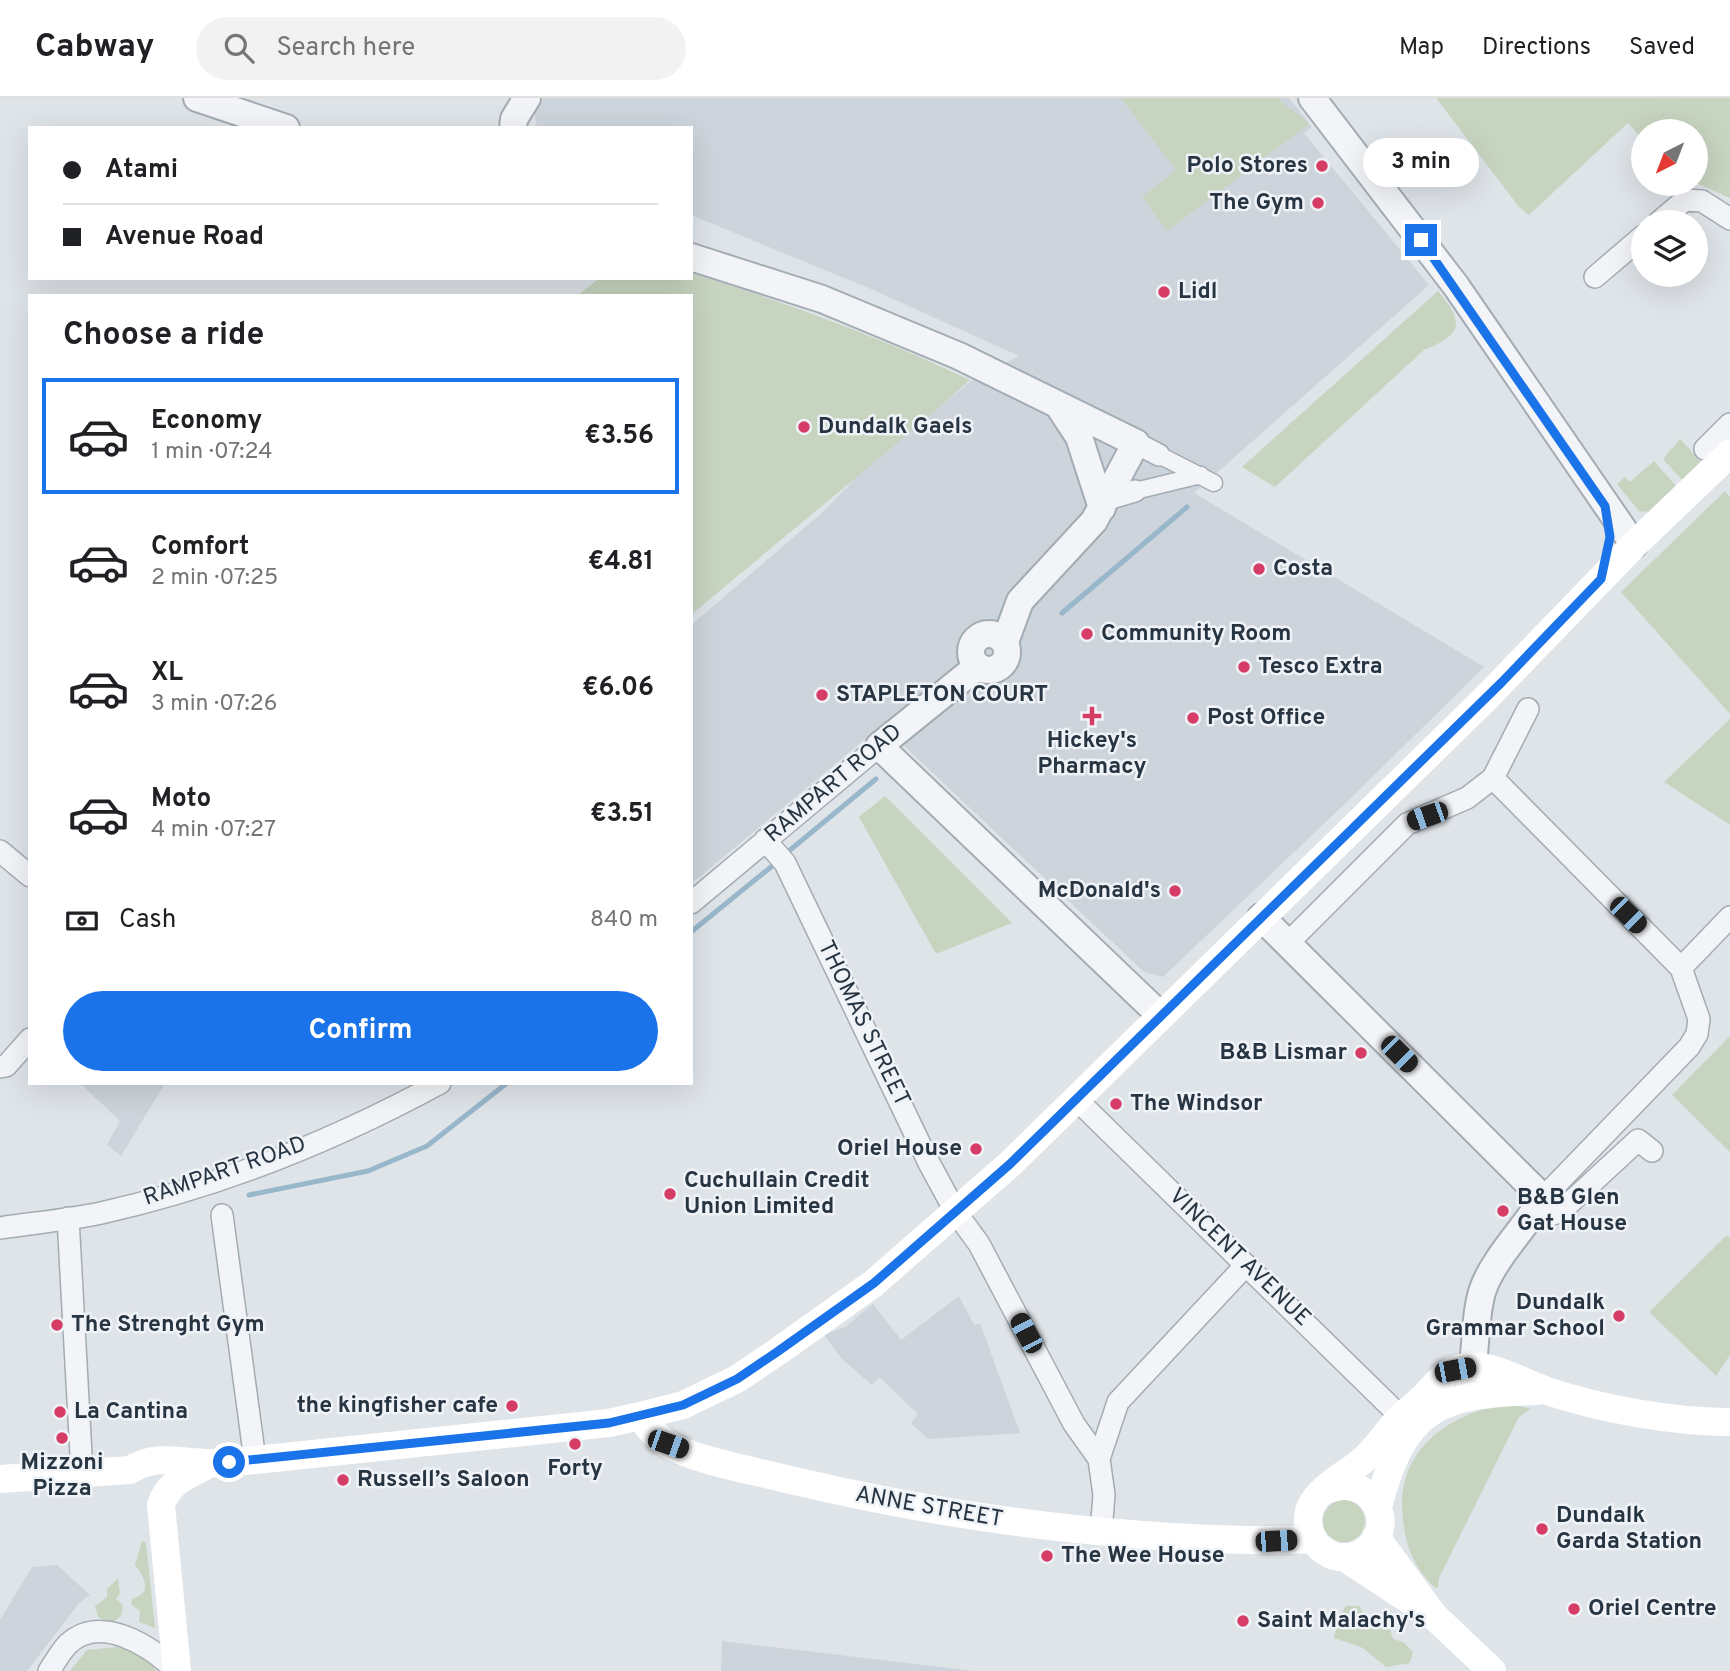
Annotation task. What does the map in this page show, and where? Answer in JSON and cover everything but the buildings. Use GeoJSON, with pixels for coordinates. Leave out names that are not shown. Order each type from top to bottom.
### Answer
{"type":"FeatureCollection","features":[{"type":"Feature","properties":{"kind":"main road"},"geometry":{"type":"LineString","coordinates":[[0,1479],[130,1470],[144,1461],[160,1459],[210,1464],[609,1423],[683,1405],[737,1379],[874,1283],[1077,1100],[1160,1015],[1486,698],[1634,545],[1718,451]]}},
{"type":"Feature","properties":{"kind":"main road"},"geometry":{"type":"LineString","coordinates":[[1434,1616],[1344,1557],[1326,1552],[1312,1539],[1308,1518],[1310,1507],[1324,1491],[1365,1459],[1437,1381],[1455,1370],[1472,1366],[1514,1376],[1547,1391],[1681,1419],[1730,1422]]}},
{"type":"Feature","properties":{"kind":"main road"},"geometry":{"type":"LineString","coordinates":[[1344,1557],[1363,1552],[1376,1537],[1380,1527],[1378,1507],[1387,1472],[1405,1436],[1439,1408],[1465,1396],[1547,1391]]}},
{"type":"Feature","properties":{"kind":"main road","name":"ANNE STREET"},"geometry":{"type":"LineString","coordinates":[[640,1416],[652,1432],[668,1444],[766,1474],[953,1515],[1101,1532],[1237,1540],[1312,1539]]}},
{"type":"Feature","properties":{"kind":"main road"},"geometry":{"type":"LineString","coordinates":[[161,1505],[165,1491],[174,1482],[210,1464]]}},
{"type":"Feature","properties":{"kind":"main road"},"geometry":{"type":"LineString","coordinates":[[130,1470],[151,1482],[161,1505],[177,1671]]}},
{"type":"Feature","properties":{"kind":"main road"},"geometry":{"type":"LineString","coordinates":[[1324,1491],[1334,1486],[1355,1486],[1372,1498],[1378,1507]]}},
{"type":"Feature","properties":{"kind":"main road"},"geometry":{"type":"LineString","coordinates":[[1376,1537],[1434,1616],[1481,1667]]}},
{"type":"Feature","properties":{"kind":"street"},"geometry":{"type":"LineString","coordinates":[[197,98],[280,126]]}},
{"type":"Feature","properties":{"kind":"street"},"geometry":{"type":"LineString","coordinates":[[1312,98],[1456,286],[1634,545]]}},
{"type":"Feature","properties":{"kind":"street"},"geometry":{"type":"LineString","coordinates":[[1673,210],[1685,200],[1702,201],[1730,219]]}},
{"type":"Feature","properties":{"kind":"street"},"geometry":{"type":"LineString","coordinates":[[1595,277],[1631,246]]}},
{"type":"Feature","properties":{"kind":"street"},"geometry":{"type":"LineString","coordinates":[[693,258],[822,299],[958,356],[1207,479],[1135,491],[1105,504]]}},
{"type":"Feature","properties":{"kind":"street"},"geometry":{"type":"LineString","coordinates":[[1059,406],[1079,437],[1105,504]]}},
{"type":"Feature","properties":{"kind":"street"},"geometry":{"type":"LineString","coordinates":[[1718,451],[1730,424]]}},
{"type":"Feature","properties":{"kind":"street"},"geometry":{"type":"LineString","coordinates":[[1105,504],[1136,443]]}},
{"type":"Feature","properties":{"kind":"street","name":"RAMPART ROAD"},"geometry":{"type":"LineString","coordinates":[[693,901],[775,852],[879,746],[978,666],[989,670],[999,667],[1006,658],[994,639],[1020,601],[1083,535],[1105,504]]}},
{"type":"Feature","properties":{"kind":"street"},"geometry":{"type":"LineString","coordinates":[[1601,579],[1610,537],[1605,506]]}},
{"type":"Feature","properties":{"kind":"street"},"geometry":{"type":"LineString","coordinates":[[1288,943],[1407,824],[1467,798],[1493,778],[1528,709]]}},
{"type":"Feature","properties":{"kind":"street"},"geometry":{"type":"LineString","coordinates":[[879,746],[1063,919],[1160,1015]]}},
{"type":"Feature","properties":{"kind":"street"},"geometry":{"type":"LineString","coordinates":[[1465,1396],[1472,1383],[1474,1329],[1483,1289],[1496,1264],[1538,1205],[1689,1047],[1697,1034],[1699,1019],[1681,968],[1493,778]]}},
{"type":"Feature","properties":{"kind":"street"},"geometry":{"type":"LineString","coordinates":[[0,851],[28,874]]}},
{"type":"Feature","properties":{"kind":"street","name":"THOMAS STREET"},"geometry":{"type":"LineString","coordinates":[[775,852],[956,1211],[979,1244],[1074,1424],[1099,1459]]}},
{"type":"Feature","properties":{"kind":"street"},"geometry":{"type":"LineString","coordinates":[[1261,917],[1549,1215],[1560,1212],[1639,1140],[1652,1151]]}},
{"type":"Feature","properties":{"kind":"street"},"geometry":{"type":"LineString","coordinates":[[1681,968],[1730,918]]}},
{"type":"Feature","properties":{"kind":"street"},"geometry":{"type":"LineString","coordinates":[[0,1067],[6,1066],[28,1041]]}},
{"type":"Feature","properties":{"kind":"street","name":"RAMPART ROAD"},"geometry":{"type":"LineString","coordinates":[[0,1228],[100,1213],[195,1185],[284,1155],[344,1130],[436,1085]]}},
{"type":"Feature","properties":{"kind":"street","name":"VINCENT AVENUE"},"geometry":{"type":"LineString","coordinates":[[1077,1100],[1401,1417]]}},
{"type":"Feature","properties":{"kind":"street"},"geometry":{"type":"LineString","coordinates":[[222,1215],[255,1460]]}},
{"type":"Feature","properties":{"kind":"street"},"geometry":{"type":"LineString","coordinates":[[68,1218],[82,1473]]}},
{"type":"Feature","properties":{"kind":"street"},"geometry":{"type":"LineString","coordinates":[[1101,1532],[1104,1495],[1099,1459],[1118,1402],[1246,1265]]}},
{"type":"Feature","properties":{"kind":"street"},"geometry":{"type":"LineString","coordinates":[[49,1671],[67,1644],[77,1637],[99,1633],[141,1642],[177,1671]]}},
{"type":"Feature","properties":{"kind":"shaded area"},"geometry":{"type":"Polygon","coordinates":[[[542,98],[1289,98],[1312,127],[1304,133],[1429,285],[1194,493],[1484,667],[1163,977],[1144,972],[882,725],[693,882],[693,623],[824,511],[867,466],[971,381],[1019,356],[871,289],[693,216],[693,126],[537,126],[534,110],[542,98]]]}},
{"type":"Feature","properties":{"kind":"shaded area"},"geometry":{"type":"Polygon","coordinates":[[[82,1085],[164,1085],[121,1156],[107,1145],[120,1121],[82,1085]]]}},
{"type":"Feature","properties":{"kind":"shaded area"},"geometry":{"type":"Polygon","coordinates":[[[959,1296],[974,1325],[980,1323],[1020,1433],[928,1439],[911,1423],[918,1414],[879,1377],[872,1385],[842,1359],[824,1335],[845,1327],[873,1304],[901,1340],[959,1296]]]}},
{"type":"Feature","properties":{"kind":"shaded area"},"geometry":{"type":"Polygon","coordinates":[[[57,1565],[90,1595],[80,1602],[27,1671],[0,1671],[0,1620],[32,1567],[57,1565]]]}},
{"type":"Feature","properties":{"kind":"shaded area"},"geometry":{"type":"Polygon","coordinates":[[[722,1641],[974,1671],[721,1671],[722,1641]]]}},
{"type":"Feature","properties":{"kind":"green space"},"geometry":{"type":"Polygon","coordinates":[[[1121,98],[1278,98],[1309,124],[1167,231],[1142,197],[1176,170],[1121,98]]]}},
{"type":"Feature","properties":{"kind":"green space"},"geometry":{"type":"Polygon","coordinates":[[[1436,98],[1730,98],[1730,198],[1708,188],[1708,119],[1631,119],[1631,126],[1628,123],[1529,215],[1519,207],[1436,98]]]}},
{"type":"Feature","properties":{"kind":"green space","name":"Dundalk Gaels"},"geometry":{"type":"Polygon","coordinates":[[[693,274],[833,322],[970,380],[693,613],[693,294],[579,294],[597,280],[693,280],[693,274]]]}},
{"type":"Feature","properties":{"kind":"green space"},"geometry":{"type":"Polygon","coordinates":[[[1438,291],[1456,319],[1456,326],[1447,338],[1424,350],[1275,487],[1242,467],[1438,291]]]}},
{"type":"Feature","properties":{"kind":"green space"},"geometry":{"type":"Polygon","coordinates":[[[1680,439],[1702,463],[1683,481],[1663,459],[1680,439]]]}},
{"type":"Feature","properties":{"kind":"green space"},"geometry":{"type":"Polygon","coordinates":[[[1654,461],[1677,487],[1651,512],[1639,511],[1617,484],[1625,477],[1630,482],[1654,461]]]}},
{"type":"Feature","properties":{"kind":"green space"},"geometry":{"type":"Polygon","coordinates":[[[1725,491],[1730,497],[1730,714],[1621,592],[1725,491]]]}},
{"type":"Feature","properties":{"kind":"green space"},"geometry":{"type":"Polygon","coordinates":[[[1730,719],[1730,825],[1664,782],[1730,719]]]}},
{"type":"Feature","properties":{"kind":"green space"},"geometry":{"type":"Polygon","coordinates":[[[885,796],[1012,923],[936,954],[859,817],[885,796]]]}},
{"type":"Feature","properties":{"kind":"green space"},"geometry":{"type":"Polygon","coordinates":[[[1730,1036],[1730,1152],[1672,1095],[1730,1036]]]}},
{"type":"Feature","properties":{"kind":"green space"},"geometry":{"type":"Polygon","coordinates":[[[1727,1235],[1730,1238],[1730,1355],[1716,1376],[1649,1312],[1727,1235]]]}},
{"type":"Feature","properties":{"kind":"green space"},"geometry":{"type":"Polygon","coordinates":[[[1510,1403],[1531,1409],[1519,1417],[1439,1578],[1438,1588],[1434,1587],[1416,1564],[1406,1539],[1402,1496],[1407,1474],[1430,1439],[1447,1426],[1487,1408],[1510,1403]]]}},
{"type":"Feature","properties":{"kind":"green space"},"geometry":{"type":"Polygon","coordinates":[[[1344,1500],[1359,1506],[1365,1521],[1359,1536],[1344,1542],[1329,1536],[1323,1521],[1329,1506],[1344,1500]]]}},
{"type":"Feature","properties":{"kind":"green space"},"geometry":{"type":"Polygon","coordinates":[[[142,1541],[146,1543],[155,1628],[139,1622],[140,1611],[131,1604],[132,1599],[145,1589],[142,1575],[135,1565],[142,1541]]]}},
{"type":"Feature","properties":{"kind":"green space"},"geometry":{"type":"Polygon","coordinates":[[[118,1578],[120,1593],[116,1599],[123,1605],[121,1616],[111,1623],[98,1617],[95,1606],[107,1597],[107,1589],[118,1578]]]}},
{"type":"Feature","properties":{"kind":"green space"},"geometry":{"type":"Polygon","coordinates":[[[1346,1606],[1359,1606],[1366,1618],[1374,1615],[1380,1627],[1390,1629],[1393,1639],[1403,1642],[1413,1652],[1410,1663],[1386,1667],[1363,1648],[1334,1638],[1338,1618],[1346,1606]]]}},
{"type":"Feature","properties":{"kind":"green space"},"geometry":{"type":"Polygon","coordinates":[[[117,1647],[140,1655],[149,1661],[156,1671],[70,1671],[87,1650],[117,1647]]]}},
{"type":"Feature","properties":{"kind":"waterway"},"geometry":{"type":"LineString","coordinates":[[1062,613],[1187,507]]}},
{"type":"Feature","properties":{"kind":"waterway"},"geometry":{"type":"LineString","coordinates":[[784,855],[876,779]]}},
{"type":"Feature","properties":{"kind":"waterway"},"geometry":{"type":"LineString","coordinates":[[693,930],[777,862]]}},
{"type":"Feature","properties":{"kind":"waterway"},"geometry":{"type":"LineString","coordinates":[[249,1195],[368,1171],[427,1146],[504,1085]]}},
{"type":"Feature","properties":{"kind":"place","name":"Polo Stores"},"geometry":{"type":"Point","coordinates":[1322,166]}},
{"type":"Feature","properties":{"kind":"place","name":"The Gym"},"geometry":{"type":"Point","coordinates":[1318,203]}},
{"type":"Feature","properties":{"kind":"place","name":"Lidl"},"geometry":{"type":"Point","coordinates":[1164,292]}},
{"type":"Feature","properties":{"kind":"place","name":"Dundalk Gaels"},"geometry":{"type":"Point","coordinates":[804,427]}},
{"type":"Feature","properties":{"kind":"place","name":"Costa"},"geometry":{"type":"Point","coordinates":[1259,569]}},
{"type":"Feature","properties":{"kind":"place","name":"Community Room"},"geometry":{"type":"Point","coordinates":[1087,634]}},
{"type":"Feature","properties":{"kind":"place","name":"Tesco Extra"},"geometry":{"type":"Point","coordinates":[1244,667]}},
{"type":"Feature","properties":{"kind":"place","name":"STAPLETON COURT"},"geometry":{"type":"Point","coordinates":[822,695]}},
{"type":"Feature","properties":{"kind":"place","name":"Hickey's Pharmacy"},"geometry":{"type":"Point","coordinates":[1092,716]}},
{"type":"Feature","properties":{"kind":"place","name":"Post Office"},"geometry":{"type":"Point","coordinates":[1193,718]}},
{"type":"Feature","properties":{"kind":"place","name":"McDonald's"},"geometry":{"type":"Point","coordinates":[1175,891]}},
{"type":"Feature","properties":{"kind":"place","name":"B&B Lismar"},"geometry":{"type":"Point","coordinates":[1361,1053]}},
{"type":"Feature","properties":{"kind":"place","name":"The Windsor"},"geometry":{"type":"Point","coordinates":[1116,1104]}},
{"type":"Feature","properties":{"kind":"place","name":"Oriel House"},"geometry":{"type":"Point","coordinates":[976,1149]}},
{"type":"Feature","properties":{"kind":"place","name":"Cuchullain Credit Union Limited"},"geometry":{"type":"Point","coordinates":[670,1194]}},
{"type":"Feature","properties":{"kind":"place","name":"B&B Glen Gat House"},"geometry":{"type":"Point","coordinates":[1503,1211]}},
{"type":"Feature","properties":{"kind":"place","name":"Dundalk Grammar School"},"geometry":{"type":"Point","coordinates":[1619,1316]}},
{"type":"Feature","properties":{"kind":"place","name":"The Strenght Gym"},"geometry":{"type":"Point","coordinates":[57,1325]}},
{"type":"Feature","properties":{"kind":"place","name":"the kingfisher cafe"},"geometry":{"type":"Point","coordinates":[512,1406]}},
{"type":"Feature","properties":{"kind":"place","name":"La Cantina"},"geometry":{"type":"Point","coordinates":[60,1412]}},
{"type":"Feature","properties":{"kind":"place","name":"Mizzoni Pizza"},"geometry":{"type":"Point","coordinates":[62,1438]}},
{"type":"Feature","properties":{"kind":"place","name":"Forty"},"geometry":{"type":"Point","coordinates":[575,1444]}},
{"type":"Feature","properties":{"kind":"place","name":"Russell’s Saloon"},"geometry":{"type":"Point","coordinates":[343,1480]}},
{"type":"Feature","properties":{"kind":"place","name":"Dundalk Garda Station"},"geometry":{"type":"Point","coordinates":[1542,1529]}},
{"type":"Feature","properties":{"kind":"place","name":"The Wee House"},"geometry":{"type":"Point","coordinates":[1047,1556]}},
{"type":"Feature","properties":{"kind":"place","name":"Oriel Centre"},"geometry":{"type":"Point","coordinates":[1574,1609]}},
{"type":"Feature","properties":{"kind":"place","name":"Saint Malachy's"},"geometry":{"type":"Point","coordinates":[1243,1621]}},
{"type":"Feature","properties":{"kind":"route"},"geometry":{"type":"LineString","coordinates":[[229,1462],[609,1423],[683,1405],[737,1379],[874,1283],[1010,1164],[1502,682],[1601,579],[1610,537],[1605,506],[1456,286],[1421,240]]}}]}
